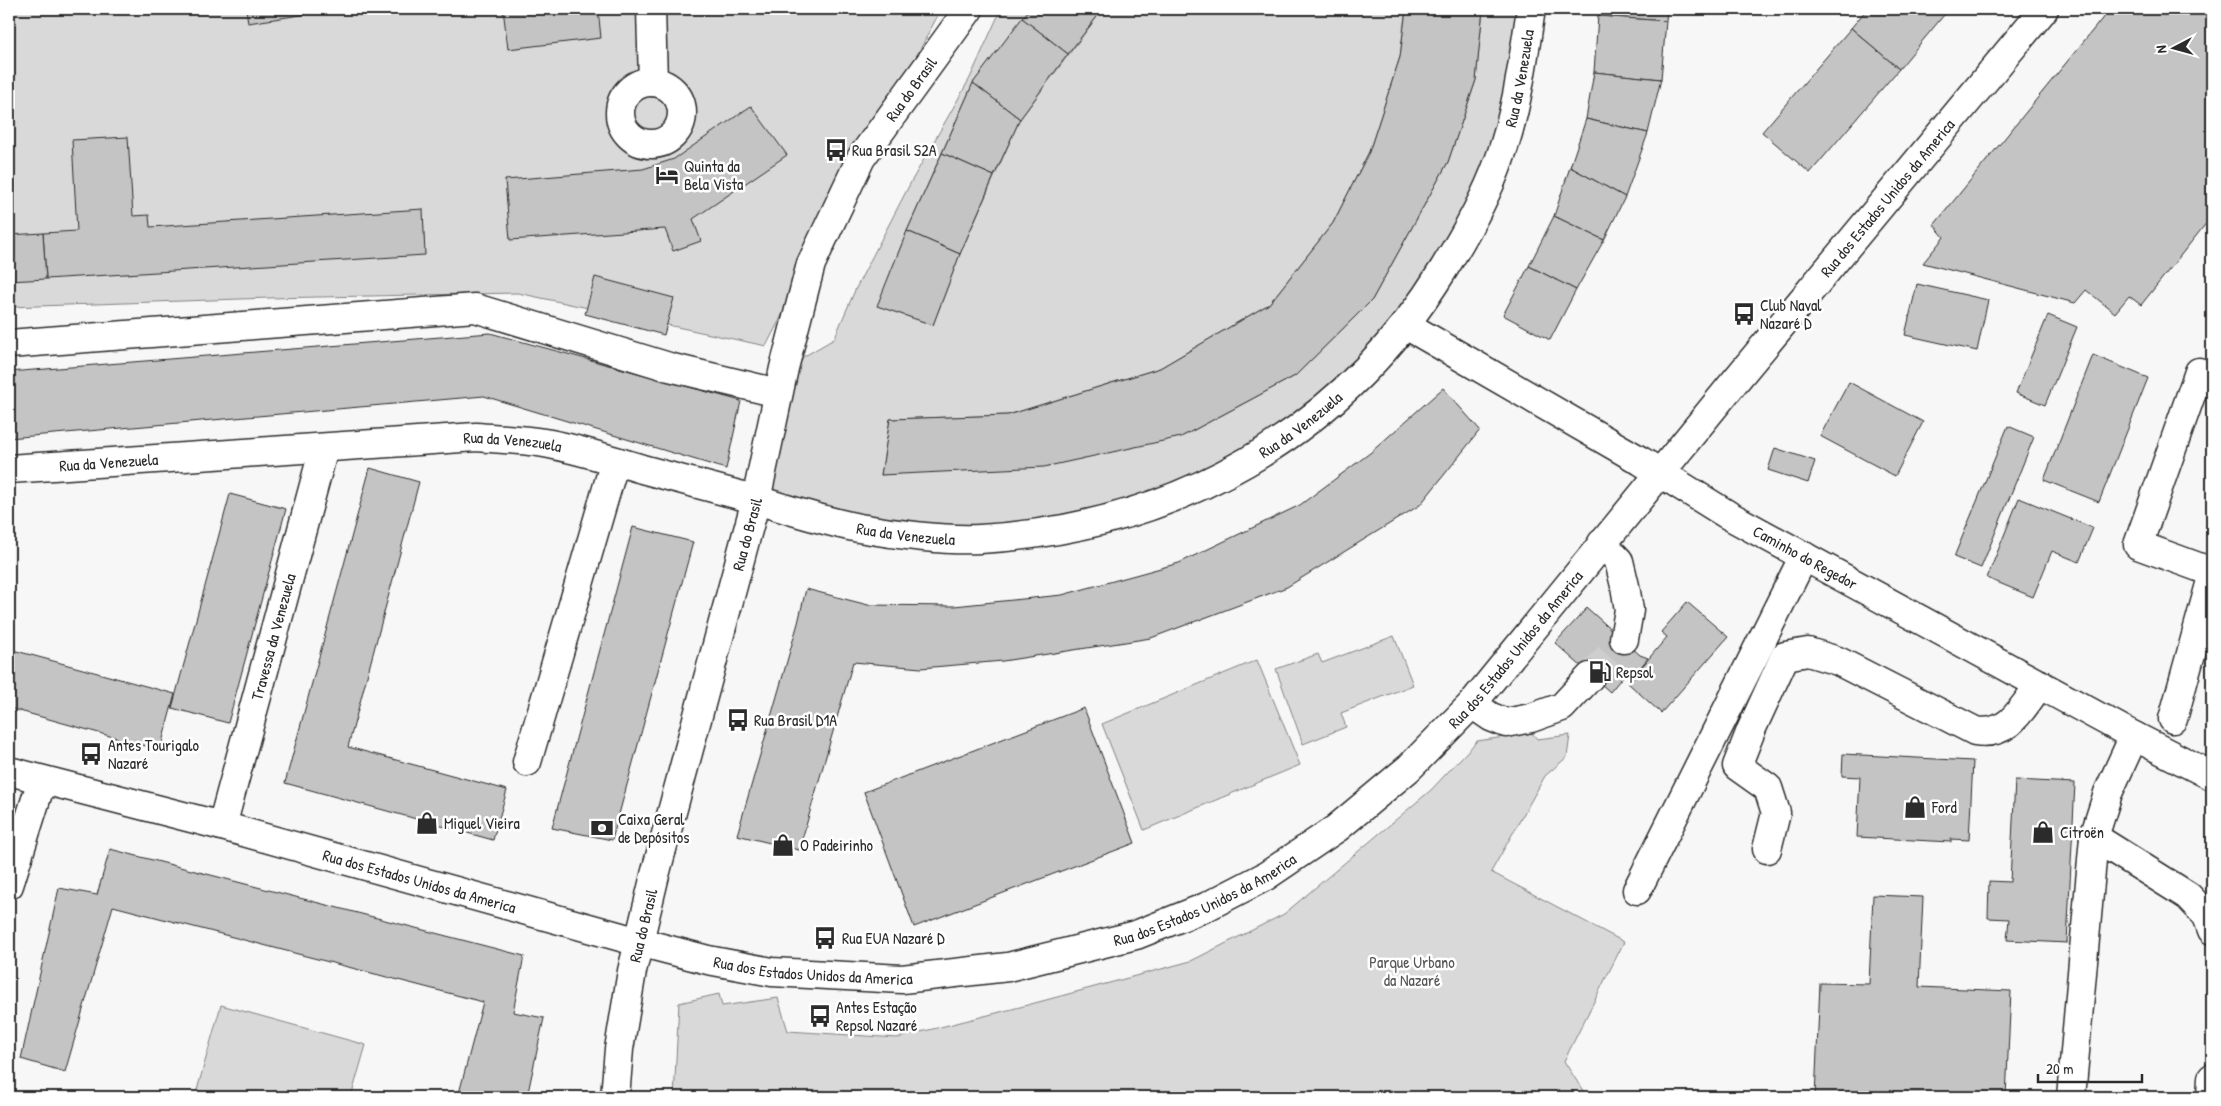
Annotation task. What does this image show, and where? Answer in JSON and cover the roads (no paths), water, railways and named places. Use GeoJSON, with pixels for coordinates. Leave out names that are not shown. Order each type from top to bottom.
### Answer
{"type":"FeatureCollection","features":[{"type":"Feature","properties":{"kind":"street"},"geometry":{"type":"LineString","coordinates":[[650,9],[653,82]]}},
{"type":"Feature","properties":{"kind":"street","name":"Rua do Brasil"},"geometry":{"type":"LineString","coordinates":[[615,1097],[619,1049],[632,971],[655,874],[756,500],[778,394],[811,264],[861,158],[969,9]]}},
{"type":"Feature","properties":{"kind":"street","name":"Rua da Venezuela"},"geometry":{"type":"LineString","coordinates":[[9,469],[476,437],[548,443],[756,500],[799,514],[859,528],[915,535],[978,539],[1056,531],[1119,517],[1161,503],[1211,481],[1254,458],[1305,424],[1349,388],[1406,325],[1471,226],[1498,162],[1517,101],[1531,9]]}},
{"type":"Feature","properties":{"kind":"street","name":"Rua dos Estados Unidos da America"},"geometry":{"type":"LineString","coordinates":[[9,771],[222,826],[639,942],[708,960],[772,972],[902,979],[1008,967],[1136,935],[1206,907],[1266,876],[1337,828],[1409,768],[1472,704],[1602,543],[2044,9]]}},
{"type":"Feature","properties":{"kind":"street"},"geometry":{"type":"LineString","coordinates":[[9,344],[474,308],[669,367],[778,394]]}},
{"type":"Feature","properties":{"kind":"street","name":"Caminho do Regedor"},"geometry":{"type":"LineString","coordinates":[[1406,325],[1661,473],[1690,493],[2134,736],[2212,776]]}},
{"type":"Feature","properties":{"kind":"street"},"geometry":{"type":"LineString","coordinates":[[2199,372],[2138,546],[2212,572]]}},
{"type":"Feature","properties":{"kind":"street","name":"Travessa da Venezuela"},"geometry":{"type":"LineString","coordinates":[[222,826],[324,448]]}},
{"type":"Feature","properties":{"kind":"street"},"geometry":{"type":"LineString","coordinates":[[527,762],[615,461]]}},
{"type":"Feature","properties":{"kind":"street"},"geometry":{"type":"LineString","coordinates":[[1602,543],[1619,561],[1626,586],[1629,610],[1624,639]]}},
{"type":"Feature","properties":{"kind":"street"},"geometry":{"type":"LineString","coordinates":[[1637,890],[1804,556]]}},
{"type":"Feature","properties":{"kind":"street"},"geometry":{"type":"LineString","coordinates":[[2173,719],[2212,577]]}},
{"type":"Feature","properties":{"kind":"street"},"geometry":{"type":"LineString","coordinates":[[1767,849],[1776,813],[1768,788],[1737,766],[1785,656],[1808,652],[1838,662],[1975,731],[1988,734],[2000,730],[2012,721],[2040,684]]}},
{"type":"Feature","properties":{"kind":"street"},"geometry":{"type":"LineString","coordinates":[[1472,704],[1491,718],[1506,723],[1532,718],[1562,707],[1590,677]]}},
{"type":"Feature","properties":{"kind":"street"},"geometry":{"type":"LineString","coordinates":[[2071,1097],[2094,837],[2108,792],[2134,736]]}},
{"type":"Feature","properties":{"kind":"street"},"geometry":{"type":"LineString","coordinates":[[9,885],[42,780]]}},
{"type":"Feature","properties":{"kind":"street"},"geometry":{"type":"LineString","coordinates":[[2094,837],[2188,896],[2207,916],[2212,930]]}},
{"type":"Feature","properties":{"kind":"street"},"geometry":{"type":"LineString","coordinates":[[2212,1078],[2212,1097]]}},
{"type":"Feature","properties":{"kind":"tunnel"},"geometry":{"type":"LineString","coordinates":[[1590,677],[1624,639]]}},
{"type":"Feature","properties":{"kind":"place","name":"Rua Brasil S2A"},"geometry":{"type":"Point","coordinates":[836,150]}},
{"type":"Feature","properties":{"kind":"place","name":"Quinta da Bela Vista"},"geometry":{"type":"Point","coordinates":[667,175]}},
{"type":"Feature","properties":{"kind":"place","name":"Club Naval Nazaré D"},"geometry":{"type":"Point","coordinates":[1744,314]}},
{"type":"Feature","properties":{"kind":"place","name":"Repsol"},"geometry":{"type":"Point","coordinates":[1600,672]}},
{"type":"Feature","properties":{"kind":"place","name":"Rua Brasil D1A"},"geometry":{"type":"Point","coordinates":[738,720]}},
{"type":"Feature","properties":{"kind":"place","name":"Antes Tourigalo Nazaré"},"geometry":{"type":"Point","coordinates":[91,754]}},
{"type":"Feature","properties":{"kind":"place","name":"Ford"},"geometry":{"type":"Point","coordinates":[1915,807]}},
{"type":"Feature","properties":{"kind":"place","name":"Miguel Vieira"},"geometry":{"type":"Point","coordinates":[427,823]}},
{"type":"Feature","properties":{"kind":"place","name":"Caixa Geral de Depósitos"},"geometry":{"type":"Point","coordinates":[602,828]}},
{"type":"Feature","properties":{"kind":"place","name":"Citroën"},"geometry":{"type":"Point","coordinates":[2043,832]}},
{"type":"Feature","properties":{"kind":"place","name":"O Padeirinho"},"geometry":{"type":"Point","coordinates":[783,845]}},
{"type":"Feature","properties":{"kind":"place","name":"Rua EUA Nazaré D"},"geometry":{"type":"Point","coordinates":[825,938]}},
{"type":"Feature","properties":{"kind":"place","name":"Antes Estação Repsol Nazaré"},"geometry":{"type":"Point","coordinates":[820,1016]}},
{"type":"Feature","properties":{"kind":"park label","name":"Parque Urbano da Nazaré"},"geometry":{"type":"Point","coordinates":[1412,971]}}]}
